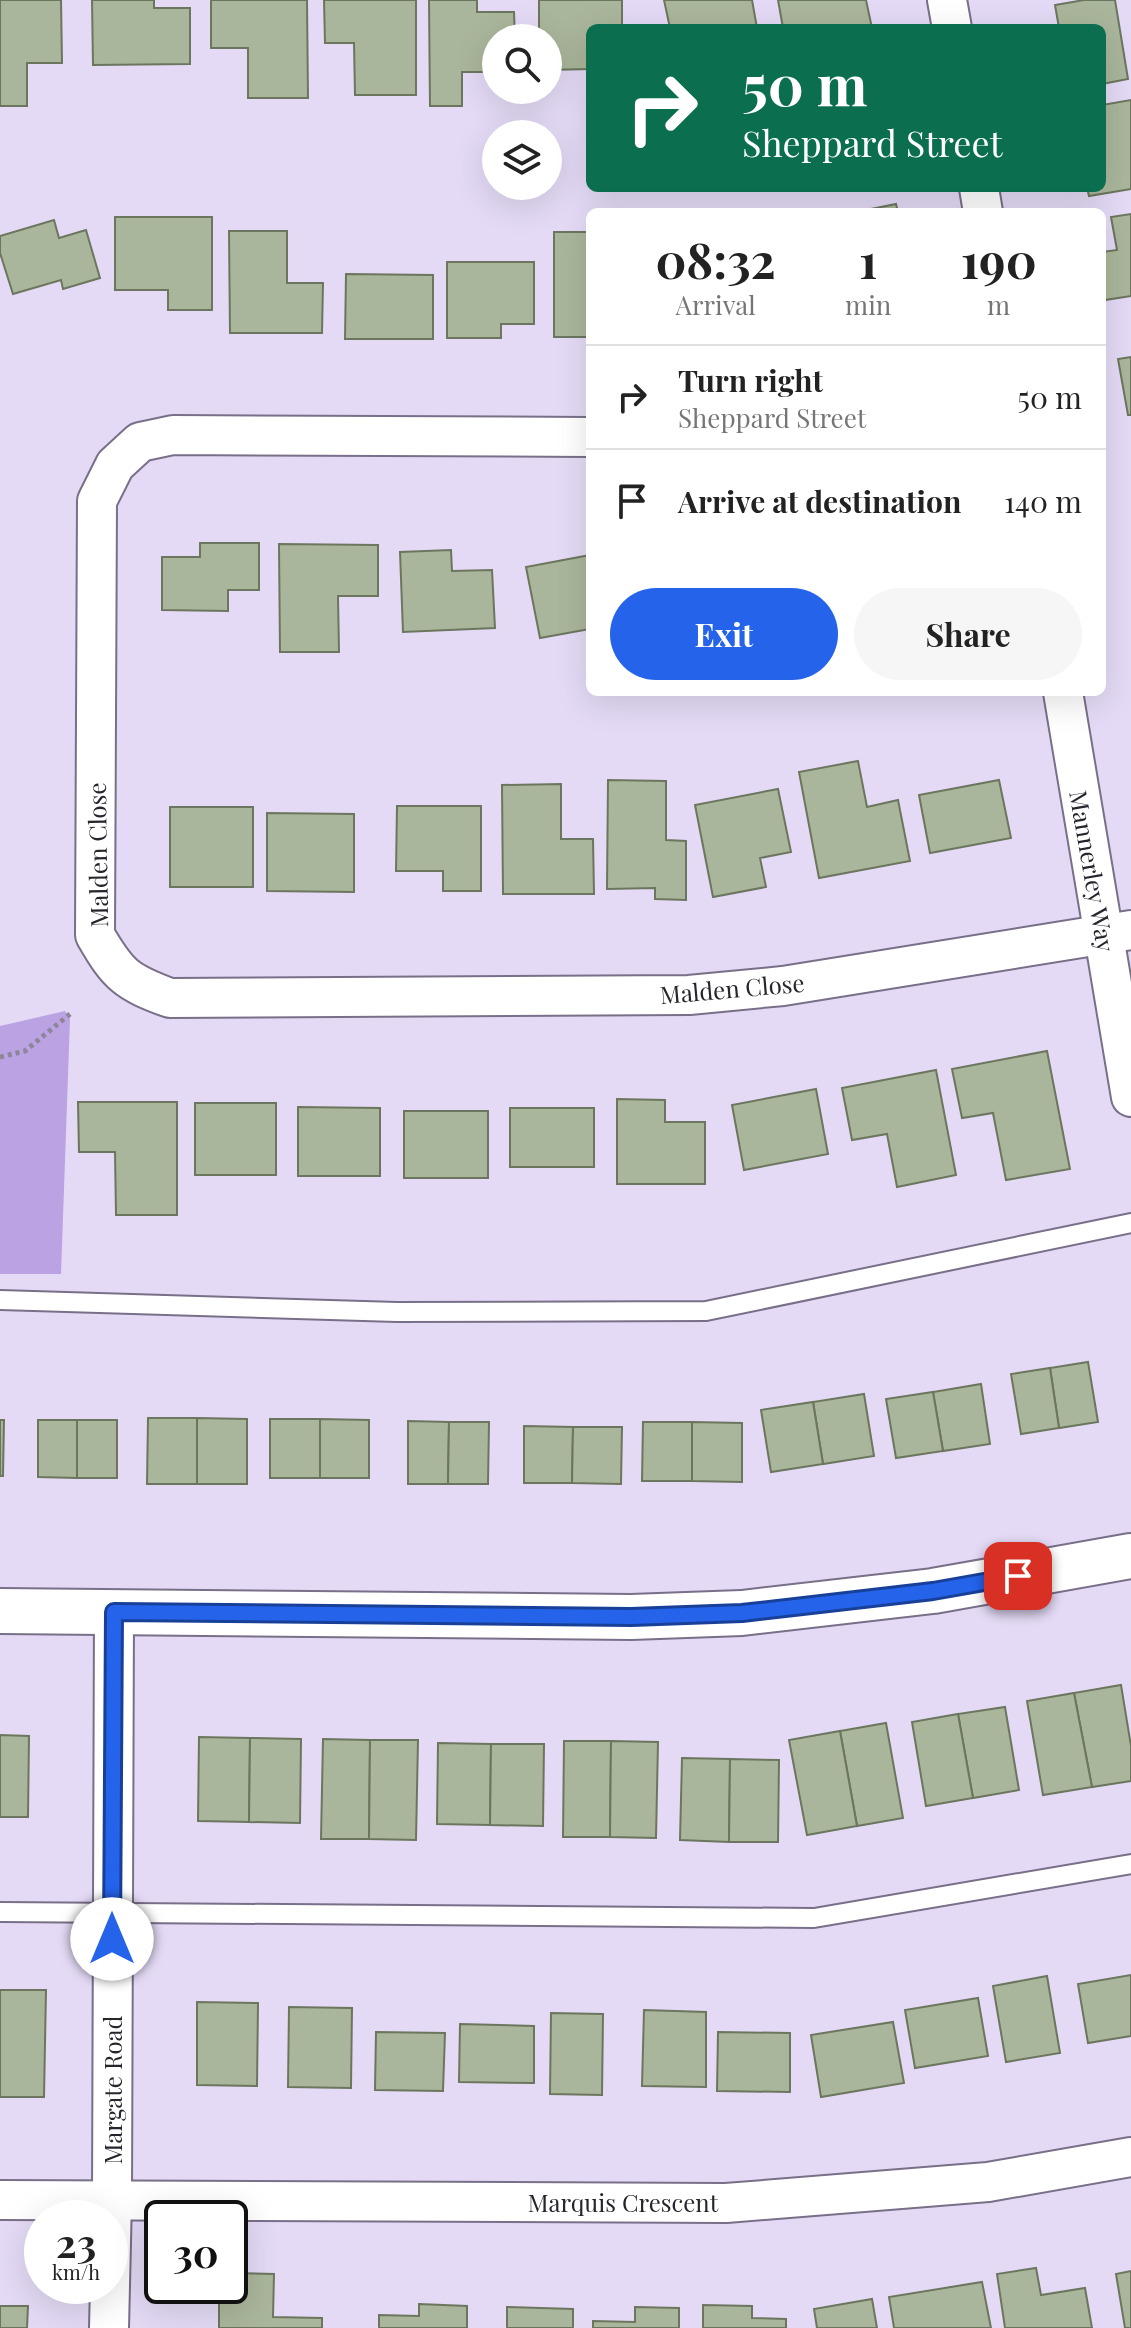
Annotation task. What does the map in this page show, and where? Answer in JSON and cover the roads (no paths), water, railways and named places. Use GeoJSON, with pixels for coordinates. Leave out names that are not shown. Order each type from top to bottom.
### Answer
{"type":"FeatureCollection","features":[{"type":"Feature","properties":{"kind":"street"},"geometry":{"type":"LineString","coordinates":[[947,0],[951,24]]}},
{"type":"Feature","properties":{"kind":"street","name":"Malden Close"},"geometry":{"type":"LineString","coordinates":[[586,437],[173,435],[140,442],[115,465],[97,501],[95,935],[113,967],[141,988],[170,998],[689,995],[783,986],[1117,933]]}},
{"type":"Feature","properties":{"kind":"street","name":"Mannerley Way"},"geometry":{"type":"LineString","coordinates":[[1064,696],[1117,933],[1131,1097]]}},
{"type":"Feature","properties":{"kind":"street"},"geometry":{"type":"LineString","coordinates":[[0,1611],[631,1617],[742,1613],[933,1591],[1131,1556]]}},
{"type":"Feature","properties":{"kind":"street","name":"Margate Road"},"geometry":{"type":"LineString","coordinates":[[109,2328],[114,1612]]}},
{"type":"Feature","properties":{"kind":"street","name":"Marquis Crescent"},"geometry":{"type":"LineString","coordinates":[[0,2200],[726,2203],[988,2182],[1131,2157]]}},
{"type":"Feature","properties":{"kind":"lane"},"geometry":{"type":"LineString","coordinates":[[0,1300],[397,1312],[706,1311],[1131,1223]]}},
{"type":"Feature","properties":{"kind":"lane"},"geometry":{"type":"LineString","coordinates":[[0,1912],[814,1918],[1131,1864]]}}]}
